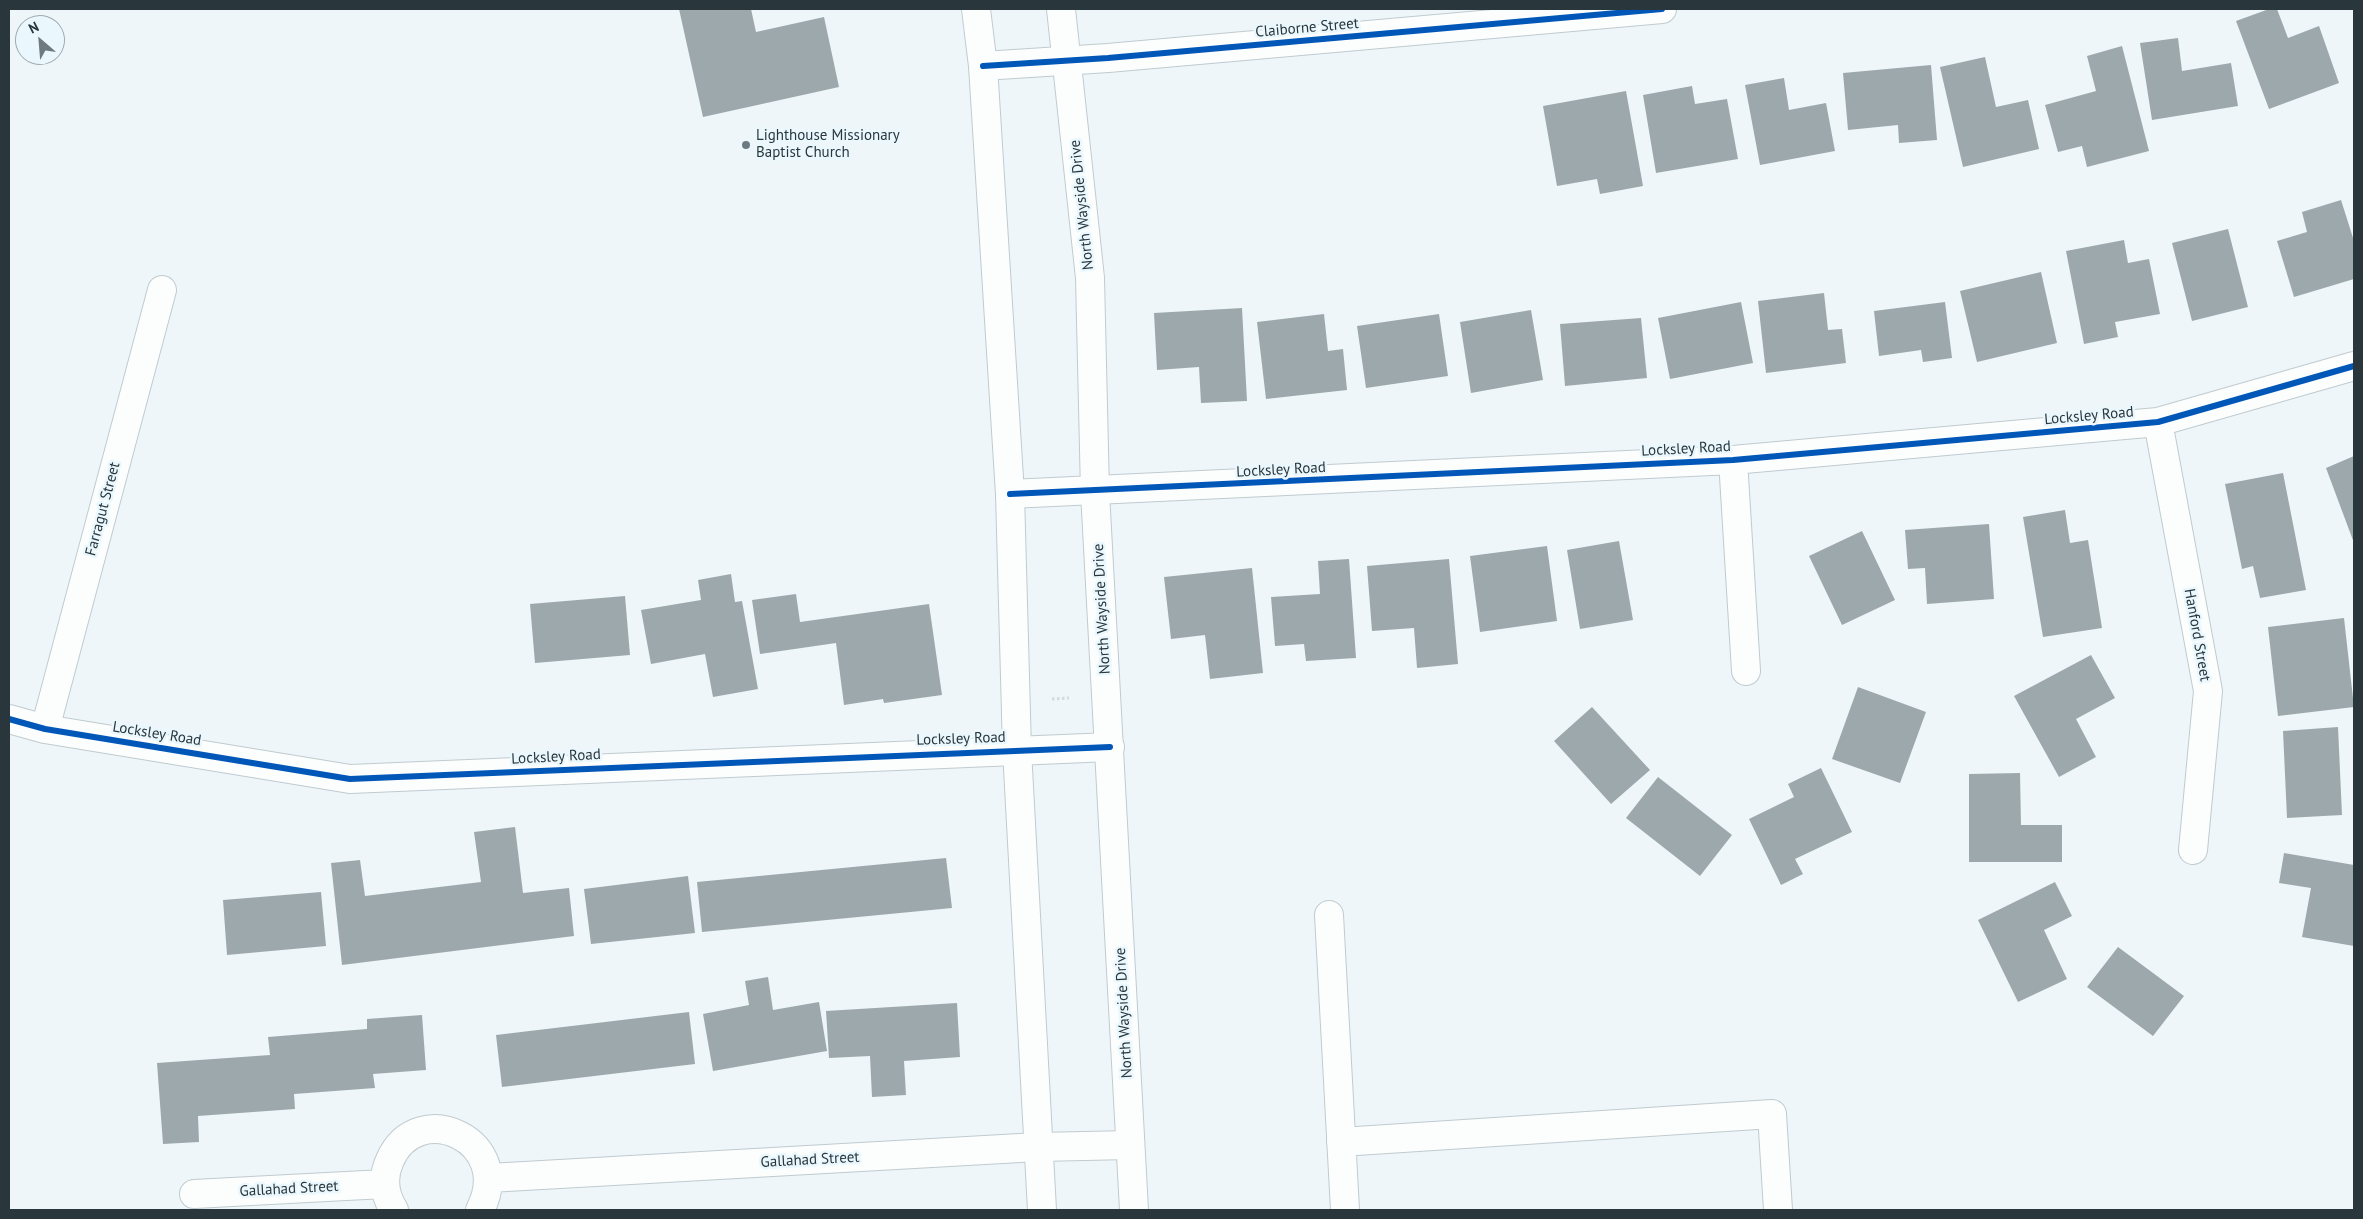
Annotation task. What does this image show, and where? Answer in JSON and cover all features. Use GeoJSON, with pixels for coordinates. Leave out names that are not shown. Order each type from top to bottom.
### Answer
{"type":"FeatureCollection","features":[{"type":"Feature","properties":{"kind":"street"},"geometry":{"type":"LineString","coordinates":[[976,9],[983,66],[1010,494],[1017,750],[1042,1210]]}},
{"type":"Feature","properties":{"kind":"street","name":"North Wayside Drive"},"geometry":{"type":"LineString","coordinates":[[1062,9],[1066,62],[1090,278],[1095,492],[1134,1210]]}},
{"type":"Feature","properties":{"kind":"street","name":"Claiborne Street"},"geometry":{"type":"LineString","coordinates":[[983,66],[1066,62],[1662,9]]}},
{"type":"Feature","properties":{"kind":"street","name":"Farragut Street"},"geometry":{"type":"LineString","coordinates":[[45,729],[162,290]]}},
{"type":"Feature","properties":{"kind":"street","name":"Locksley Road"},"geometry":{"type":"LineString","coordinates":[[1010,494],[1095,492],[1733,460],[2158,422],[2354,366]]}},
{"type":"Feature","properties":{"kind":"street","name":"Hanford Street"},"geometry":{"type":"LineString","coordinates":[[2158,422],[2208,691],[2193,850]]}},
{"type":"Feature","properties":{"kind":"street","name":"Locksley Road"},"geometry":{"type":"LineString","coordinates":[[1733,460],[1746,671]]}},
{"type":"Feature","properties":{"kind":"street","name":"Locksley Road"},"geometry":{"type":"LineString","coordinates":[[9,719],[45,729],[350,779],[1110,747]]}},
{"type":"Feature","properties":{"kind":"street"},"geometry":{"type":"LineString","coordinates":[[1329,915],[1344,1210]]}},
{"type":"Feature","properties":{"kind":"street"},"geometry":{"type":"LineString","coordinates":[[1341,1142],[1772,1114],[1778,1210]]}},
{"type":"Feature","properties":{"kind":"street"},"geometry":{"type":"LineString","coordinates":[[394,1210],[388,1200],[384,1184],[386,1168],[393,1153],[404,1140],[418,1132],[434,1129],[451,1131],[472,1143],[486,1163],[489,1178],[488,1195],[480,1210]]}},
{"type":"Feature","properties":{"kind":"street","name":"Gallahad Street"},"geometry":{"type":"LineString","coordinates":[[489,1178],[1038,1147],[1130,1145]]}},
{"type":"Feature","properties":{"kind":"street","name":"Gallahad Street"},"geometry":{"type":"LineString","coordinates":[[194,1194],[384,1184]]}},
{"type":"Feature","properties":{"kind":"path"},"geometry":{"type":"LineString","coordinates":[[1052,699],[1069,698]]}},
{"type":"Feature","properties":{"kind":"building"},"geometry":{"type":"Polygon","coordinates":[[[679,9],[751,9],[756,32],[824,17],[839,87],[703,117],[679,9]]]}},
{"type":"Feature","properties":{"kind":"building"},"geometry":{"type":"Polygon","coordinates":[[[2269,9],[2277,9],[2288,38],[2319,26],[2339,83],[2269,109],[2236,21],[2269,9]]]}},
{"type":"Feature","properties":{"kind":"building"},"geometry":{"type":"Polygon","coordinates":[[[2178,38],[2182,71],[2231,63],[2238,106],[2152,120],[2140,43],[2178,38]]]}},
{"type":"Feature","properties":{"kind":"building"},"geometry":{"type":"Polygon","coordinates":[[[2122,46],[2149,151],[2087,167],[2082,146],[2058,152],[2045,105],[2096,91],[2087,56],[2122,46]]]}},
{"type":"Feature","properties":{"kind":"building"},"geometry":{"type":"Polygon","coordinates":[[[1985,57],[1996,107],[2028,100],[2039,149],[1963,167],[1940,67],[1985,57]]]}},
{"type":"Feature","properties":{"kind":"building"},"geometry":{"type":"Polygon","coordinates":[[[1931,65],[1937,140],[1899,143],[1898,125],[1848,130],[1843,73],[1931,65]]]}},
{"type":"Feature","properties":{"kind":"building"},"geometry":{"type":"Polygon","coordinates":[[[1784,78],[1789,110],[1826,103],[1835,151],[1760,165],[1745,85],[1784,78]]]}},
{"type":"Feature","properties":{"kind":"building"},"geometry":{"type":"Polygon","coordinates":[[[1692,86],[1695,104],[1727,99],[1738,159],[1656,173],[1643,95],[1692,86]]]}},
{"type":"Feature","properties":{"kind":"building"},"geometry":{"type":"Polygon","coordinates":[[[1626,91],[1643,186],[1600,194],[1597,179],[1557,186],[1543,106],[1626,91]]]}},
{"type":"Feature","properties":{"kind":"building"},"geometry":{"type":"Polygon","coordinates":[[[2341,200],[2354,241],[2354,279],[2294,297],[2277,241],[2307,232],[2302,212],[2341,200]]]}},
{"type":"Feature","properties":{"kind":"building"},"geometry":{"type":"Polygon","coordinates":[[[2228,229],[2248,307],[2192,321],[2172,243],[2228,229]]]}},
{"type":"Feature","properties":{"kind":"building"},"geometry":{"type":"Polygon","coordinates":[[[2124,240],[2128,263],[2149,259],[2160,314],[2115,322],[2118,337],[2084,344],[2066,251],[2124,240]]]}},
{"type":"Feature","properties":{"kind":"building"},"geometry":{"type":"Polygon","coordinates":[[[2041,272],[2057,343],[1977,362],[1960,291],[2041,272]]]}},
{"type":"Feature","properties":{"kind":"building"},"geometry":{"type":"Polygon","coordinates":[[[1824,293],[1828,330],[1842,329],[1846,363],[1766,373],[1758,301],[1824,293]]]}},
{"type":"Feature","properties":{"kind":"building"},"geometry":{"type":"Polygon","coordinates":[[[1741,302],[1753,363],[1670,379],[1658,318],[1741,302]]]}},
{"type":"Feature","properties":{"kind":"building"},"geometry":{"type":"Polygon","coordinates":[[[1945,302],[1952,358],[1923,362],[1921,350],[1879,356],[1874,311],[1945,302]]]}},
{"type":"Feature","properties":{"kind":"building"},"geometry":{"type":"Polygon","coordinates":[[[1242,308],[1247,401],[1201,403],[1199,367],[1157,370],[1154,313],[1242,308]]]}},
{"type":"Feature","properties":{"kind":"building"},"geometry":{"type":"Polygon","coordinates":[[[1531,310],[1543,380],[1471,393],[1460,322],[1531,310]]]}},
{"type":"Feature","properties":{"kind":"building"},"geometry":{"type":"Polygon","coordinates":[[[1324,314],[1328,351],[1343,349],[1347,390],[1266,399],[1257,322],[1324,314]]]}},
{"type":"Feature","properties":{"kind":"building"},"geometry":{"type":"Polygon","coordinates":[[[1439,314],[1448,376],[1366,388],[1357,326],[1439,314]]]}},
{"type":"Feature","properties":{"kind":"building"},"geometry":{"type":"Polygon","coordinates":[[[1641,318],[1647,378],[1565,386],[1560,324],[1641,318]]]}},
{"type":"Feature","properties":{"kind":"building"},"geometry":{"type":"Polygon","coordinates":[[[2354,456],[2354,543],[2326,468],[2354,456]]]}},
{"type":"Feature","properties":{"kind":"building"},"geometry":{"type":"Polygon","coordinates":[[[2283,473],[2306,590],[2260,598],[2253,566],[2242,569],[2225,484],[2283,473]]]}},
{"type":"Feature","properties":{"kind":"building"},"geometry":{"type":"Polygon","coordinates":[[[2065,510],[2070,543],[2088,540],[2102,628],[2043,637],[2023,517],[2065,510]]]}},
{"type":"Feature","properties":{"kind":"building"},"geometry":{"type":"Polygon","coordinates":[[[1989,524],[1994,599],[1927,604],[1925,568],[1908,569],[1905,530],[1989,524]]]}},
{"type":"Feature","properties":{"kind":"building"},"geometry":{"type":"Polygon","coordinates":[[[1862,531],[1895,600],[1842,625],[1809,556],[1862,531]]]}},
{"type":"Feature","properties":{"kind":"building"},"geometry":{"type":"Polygon","coordinates":[[[1619,541],[1633,620],[1580,629],[1567,550],[1619,541]]]}},
{"type":"Feature","properties":{"kind":"building"},"geometry":{"type":"Polygon","coordinates":[[[1547,546],[1557,621],[1480,632],[1470,556],[1547,546]]]}},
{"type":"Feature","properties":{"kind":"building"},"geometry":{"type":"Polygon","coordinates":[[[1349,559],[1356,658],[1306,661],[1304,644],[1275,646],[1271,597],[1320,594],[1318,561],[1349,559]]]}},
{"type":"Feature","properties":{"kind":"building"},"geometry":{"type":"Polygon","coordinates":[[[1449,559],[1458,664],[1417,668],[1414,628],[1372,631],[1367,566],[1449,559]]]}},
{"type":"Feature","properties":{"kind":"building"},"geometry":{"type":"Polygon","coordinates":[[[1252,568],[1263,673],[1210,679],[1205,635],[1171,639],[1164,577],[1252,568]]]}},
{"type":"Feature","properties":{"kind":"building"},"geometry":{"type":"Polygon","coordinates":[[[731,574],[735,602],[742,601],[758,689],[713,697],[705,654],[651,664],[641,610],[701,600],[698,580],[731,574]]]}},
{"type":"Feature","properties":{"kind":"building"},"geometry":{"type":"Polygon","coordinates":[[[796,594],[800,622],[929,604],[942,695],[884,703],[883,699],[844,705],[836,643],[760,654],[752,600],[796,594]]]}},
{"type":"Feature","properties":{"kind":"building"},"geometry":{"type":"Polygon","coordinates":[[[625,596],[630,655],[535,663],[530,604],[625,596]]]}},
{"type":"Feature","properties":{"kind":"building"},"geometry":{"type":"Polygon","coordinates":[[[2344,618],[2354,707],[2278,716],[2268,627],[2344,618]]]}},
{"type":"Feature","properties":{"kind":"building"},"geometry":{"type":"Polygon","coordinates":[[[2091,655],[2115,698],[2076,719],[2096,757],[2059,777],[2014,696],[2091,655]]]}},
{"type":"Feature","properties":{"kind":"building"},"geometry":{"type":"Polygon","coordinates":[[[1858,687],[1926,712],[1900,783],[1832,759],[1858,687]]]}},
{"type":"Feature","properties":{"kind":"building"},"geometry":{"type":"Polygon","coordinates":[[[1592,707],[1650,770],[1611,804],[1554,741],[1592,707]]]}},
{"type":"Feature","properties":{"kind":"building"},"geometry":{"type":"Polygon","coordinates":[[[2338,727],[2342,815],[2287,818],[2283,731],[2338,727]]]}},
{"type":"Feature","properties":{"kind":"building"},"geometry":{"type":"Polygon","coordinates":[[[1821,768],[1852,832],[1795,859],[1803,874],[1781,885],[1749,819],[1794,797],[1788,784],[1821,768]]]}},
{"type":"Feature","properties":{"kind":"building"},"geometry":{"type":"Polygon","coordinates":[[[2020,773],[2021,825],[2062,825],[2062,862],[1969,862],[1969,774],[2020,773]]]}},
{"type":"Feature","properties":{"kind":"building"},"geometry":{"type":"Polygon","coordinates":[[[1658,777],[1732,835],[1700,876],[1626,818],[1658,777]]]}},
{"type":"Feature","properties":{"kind":"building"},"geometry":{"type":"Polygon","coordinates":[[[515,827],[523,893],[569,888],[574,936],[342,965],[331,863],[360,860],[365,896],[481,882],[474,832],[515,827]]]}},
{"type":"Feature","properties":{"kind":"building"},"geometry":{"type":"Polygon","coordinates":[[[2284,853],[2354,865],[2354,946],[2302,937],[2311,888],[2279,883],[2284,853]]]}},
{"type":"Feature","properties":{"kind":"building"},"geometry":{"type":"Polygon","coordinates":[[[946,858],[952,908],[702,932],[697,882],[946,858]]]}},
{"type":"Feature","properties":{"kind":"building"},"geometry":{"type":"Polygon","coordinates":[[[688,876],[695,933],[591,944],[584,889],[688,876]]]}},
{"type":"Feature","properties":{"kind":"building"},"geometry":{"type":"Polygon","coordinates":[[[2055,882],[2072,916],[2044,930],[2067,979],[2018,1002],[1978,920],[2055,882]]]}},
{"type":"Feature","properties":{"kind":"building"},"geometry":{"type":"Polygon","coordinates":[[[321,892],[326,946],[227,955],[223,900],[321,892]]]}},
{"type":"Feature","properties":{"kind":"building"},"geometry":{"type":"Polygon","coordinates":[[[2118,947],[2184,996],[2153,1036],[2087,987],[2118,947]]]}},
{"type":"Feature","properties":{"kind":"building"},"geometry":{"type":"Polygon","coordinates":[[[768,977],[773,1010],[819,1002],[827,1051],[713,1071],[703,1014],[749,1005],[745,981],[768,977]]]}},
{"type":"Feature","properties":{"kind":"building"},"geometry":{"type":"Polygon","coordinates":[[[957,1003],[960,1057],[904,1061],[906,1095],[872,1097],[870,1056],[829,1058],[826,1011],[957,1003]]]}},
{"type":"Feature","properties":{"kind":"building"},"geometry":{"type":"Polygon","coordinates":[[[689,1012],[695,1064],[502,1087],[496,1035],[689,1012]]]}},
{"type":"Feature","properties":{"kind":"building"},"geometry":{"type":"Polygon","coordinates":[[[422,1015],[426,1070],[373,1074],[375,1088],[294,1094],[295,1109],[198,1116],[199,1142],[163,1144],[157,1063],[270,1055],[268,1037],[367,1029],[367,1019],[422,1015]]]}},
{"type":"Feature","properties":{"kind":"cycle path"},"geometry":{"type":"LineString","coordinates":[[983,66],[1108,58],[1662,9]]}},
{"type":"Feature","properties":{"kind":"cycle path"},"geometry":{"type":"LineString","coordinates":[[1010,494],[1733,460],[2158,422],[2354,366]]}},
{"type":"Feature","properties":{"kind":"cycle path"},"geometry":{"type":"LineString","coordinates":[[9,719],[45,729],[350,779],[1110,747]]}},
{"type":"Feature","properties":{"kind":"place","name":"Lighthouse Missionary Baptist Church"},"geometry":{"type":"Point","coordinates":[746,145]}}]}
